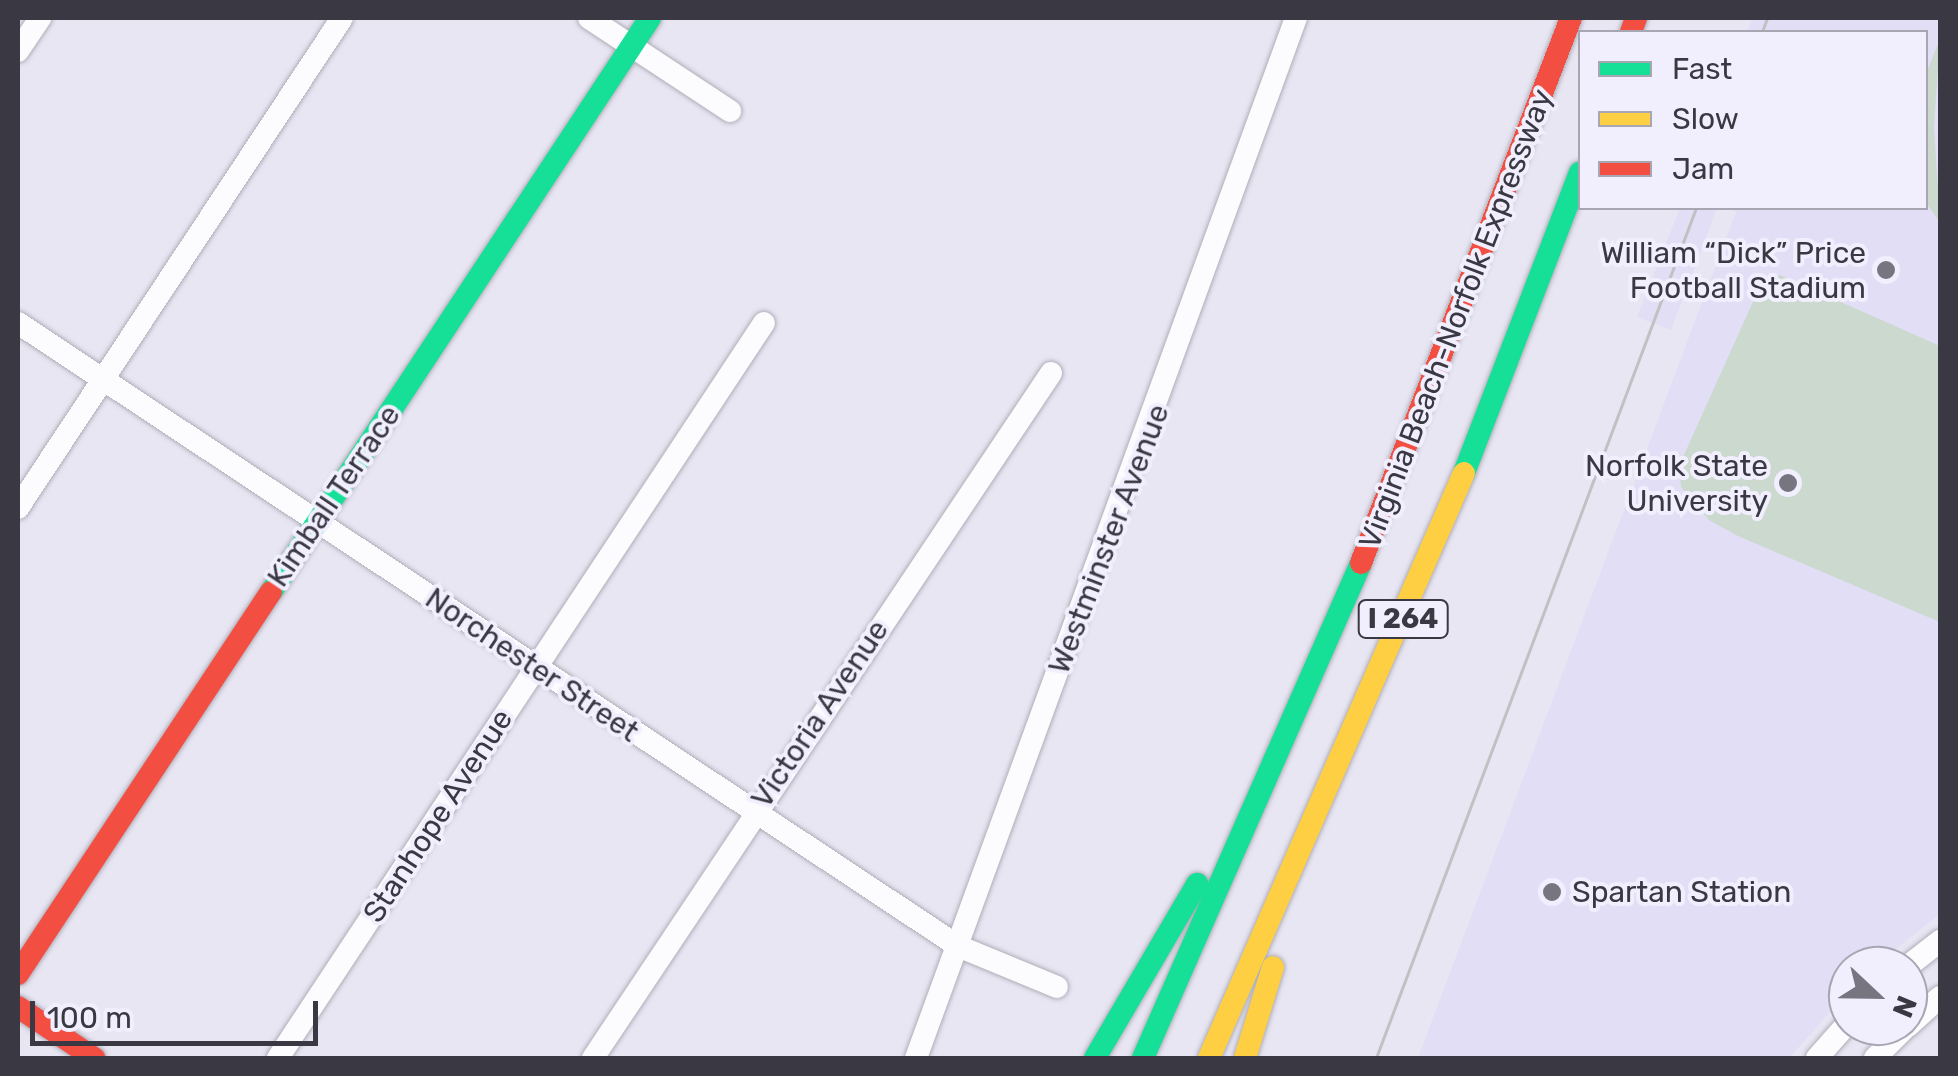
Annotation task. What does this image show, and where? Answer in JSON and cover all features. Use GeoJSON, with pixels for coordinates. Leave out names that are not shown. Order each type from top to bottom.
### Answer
{"type":"FeatureCollection","features":[{"type":"Feature","properties":{"kind":"main road","name":"Kimball Terrace"},"geometry":{"type":"LineString","coordinates":[[18,974],[650,18]]}},
{"type":"Feature","properties":{"kind":"main road","name":"Virginia Beach-Norfolk Expressway"},"geometry":{"type":"LineString","coordinates":[[1144,1058],[1271,773],[1443,363],[1571,18]]}},
{"type":"Feature","properties":{"kind":"main road","name":"Virginia Beach-Norfolk Expressway"},"geometry":{"type":"LineString","coordinates":[[1209,1058],[1322,804],[1578,178]]}},
{"type":"Feature","properties":{"kind":"main road"},"geometry":{"type":"LineString","coordinates":[[1095,1058],[1271,773]]}},
{"type":"Feature","properties":{"kind":"main road"},"geometry":{"type":"LineString","coordinates":[[1246,1058],[1322,804]]}},
{"type":"Feature","properties":{"kind":"main road"},"geometry":{"type":"LineString","coordinates":[[18,1008],[94,1058]]}},
{"type":"Feature","properties":{"kind":"street"},"geometry":{"type":"LineString","coordinates":[[18,51],[40,18]]}},
{"type":"Feature","properties":{"kind":"street"},"geometry":{"type":"LineString","coordinates":[[18,508],[342,18]]}},
{"type":"Feature","properties":{"kind":"street"},"geometry":{"type":"LineString","coordinates":[[590,18],[730,111]]}},
{"type":"Feature","properties":{"kind":"street","name":"Westminster Avenue"},"geometry":{"type":"LineString","coordinates":[[916,1058],[1296,18]]}},
{"type":"Feature","properties":{"kind":"street","name":"Norchester Street"},"geometry":{"type":"LineString","coordinates":[[18,323],[958,946],[1057,987]]}},
{"type":"Feature","properties":{"kind":"street","name":"Stanhope Avenue"},"geometry":{"type":"LineString","coordinates":[[278,1058],[764,324]]}},
{"type":"Feature","properties":{"kind":"street","name":"Victoria Avenue"},"geometry":{"type":"LineString","coordinates":[[593,1058],[1052,373]]}},
{"type":"Feature","properties":{"kind":"shaded area","name":"Norfolk State University"},"geometry":{"type":"Polygon","coordinates":[[[1753,18],[1940,18],[1940,914],[1899,946],[1828,946],[1828,1014],[1789,1058],[1418,1058],[1736,212],[1732,210],[1928,210],[1928,30],[1748,30],[1753,18]]]}},
{"type":"Feature","properties":{"kind":"shaded area"},"geometry":{"type":"Polygon","coordinates":[[[1940,39],[1934,127],[1940,222],[1928,206],[1928,69],[1940,39]]]}},
{"type":"Feature","properties":{"kind":"shaded area"},"geometry":{"type":"Polygon","coordinates":[[[1679,210],[1716,210],[1671,330],[1637,317],[1679,210]]]}},
{"type":"Feature","properties":{"kind":"shaded area"},"geometry":{"type":"Polygon","coordinates":[[[1780,275],[1940,346],[1940,622],[1738,536],[1709,520],[1681,487],[1679,466],[1752,304],[1765,281],[1780,275]]]}},
{"type":"Feature","properties":{"kind":"tram line"},"geometry":{"type":"LineString","coordinates":[[1763,30],[1767,18]]}},
{"type":"Feature","properties":{"kind":"tram line"},"geometry":{"type":"LineString","coordinates":[[1376,1058],[1695,210]]}},
{"type":"Feature","properties":{"kind":"traffic: fast"},"geometry":{"type":"LineString","coordinates":[[271,592],[650,18]]}},
{"type":"Feature","properties":{"kind":"traffic: fast"},"geometry":{"type":"LineString","coordinates":[[1464,473],[1578,178]]}},
{"type":"Feature","properties":{"kind":"traffic: fast"},"geometry":{"type":"LineString","coordinates":[[1143,1058],[1361,563]]}},
{"type":"Feature","properties":{"kind":"traffic: fast"},"geometry":{"type":"LineString","coordinates":[[1095,1058],[1197,884]]}},
{"type":"Feature","properties":{"kind":"traffic: slow"},"geometry":{"type":"LineString","coordinates":[[1209,1058],[1464,473]]}},
{"type":"Feature","properties":{"kind":"traffic: slow"},"geometry":{"type":"LineString","coordinates":[[1245,1058],[1273,967]]}},
{"type":"Feature","properties":{"kind":"traffic: jam"},"geometry":{"type":"LineString","coordinates":[[1361,563],[1571,18]]}},
{"type":"Feature","properties":{"kind":"traffic: jam"},"geometry":{"type":"LineString","coordinates":[[1632,30],[1636,18]]}},
{"type":"Feature","properties":{"kind":"traffic: jam"},"geometry":{"type":"LineString","coordinates":[[18,974],[271,592]]}},
{"type":"Feature","properties":{"kind":"traffic: jam"},"geometry":{"type":"LineString","coordinates":[[18,1007],[94,1058]]}},
{"type":"Feature","properties":{"kind":"place","name":"William “Dick” Price Football Stadium"},"geometry":{"type":"Point","coordinates":[1886,270]}},
{"type":"Feature","properties":{"kind":"place","name":"Norfolk State University"},"geometry":{"type":"Point","coordinates":[1788,483]}},
{"type":"Feature","properties":{"kind":"place","name":"Spartan Station"},"geometry":{"type":"Point","coordinates":[1552,892]}}]}
